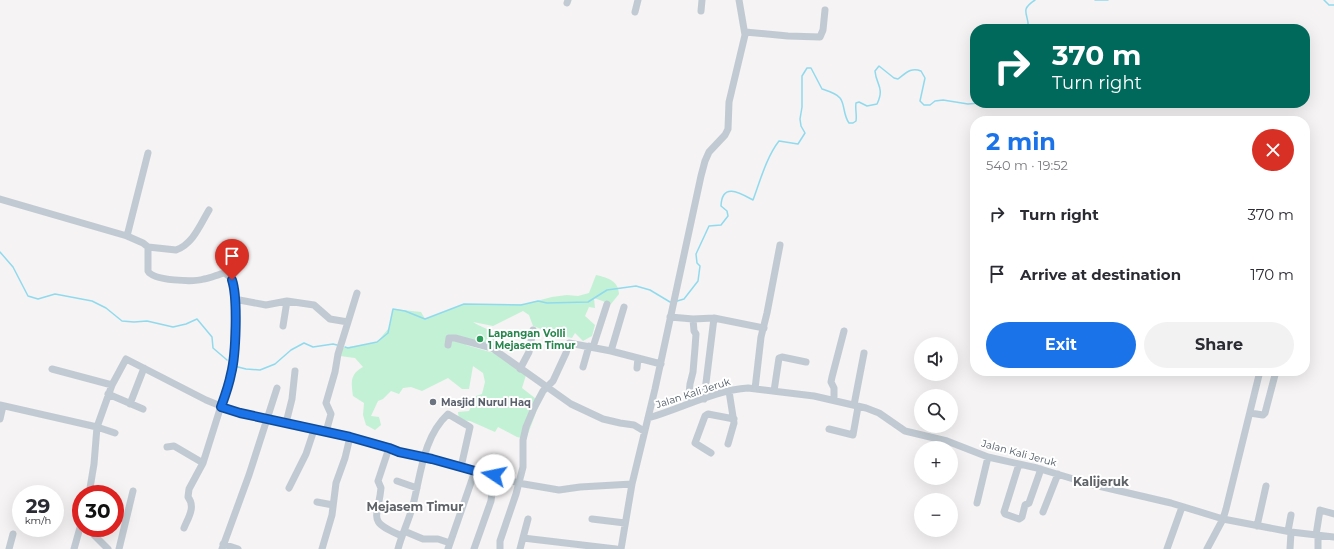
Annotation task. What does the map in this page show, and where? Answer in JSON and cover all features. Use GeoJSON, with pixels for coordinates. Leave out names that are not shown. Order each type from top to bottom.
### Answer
{"type":"FeatureCollection","features":[{"type":"Feature","properties":{"kind":"street"},"geometry":{"type":"LineString","coordinates":[[634,12],[638,0]]}},
{"type":"Feature","properties":{"kind":"street"},"geometry":{"type":"LineString","coordinates":[[701,11],[702,0]]}},
{"type":"Feature","properties":{"kind":"street"},"geometry":{"type":"LineString","coordinates":[[621,549],[632,484],[705,161],[711,149],[725,135],[728,129],[729,102],[745,32],[739,0]]}},
{"type":"Feature","properties":{"kind":"street"},"geometry":{"type":"LineString","coordinates":[[745,32],[817,37],[823,30],[825,10]]}},
{"type":"Feature","properties":{"kind":"street"},"geometry":{"type":"LineString","coordinates":[[127,236],[148,153]]}},
{"type":"Feature","properties":{"kind":"street"},"geometry":{"type":"LineString","coordinates":[[0,199],[127,236],[143,243],[148,248],[176,250],[191,241],[208,210]]}},
{"type":"Feature","properties":{"kind":"street"},"geometry":{"type":"LineString","coordinates":[[755,389],[761,337],[780,245]]}},
{"type":"Feature","properties":{"kind":"street"},"geometry":{"type":"LineString","coordinates":[[148,248],[148,270],[151,275],[172,279],[204,280],[225,273],[229,275],[232,280],[235,314],[233,367],[203,463],[189,489],[188,497],[192,501],[192,506],[184,528]]}},
{"type":"Feature","properties":{"kind":"street"},"geometry":{"type":"LineString","coordinates":[[326,432],[331,414],[326,403],[335,372],[338,354],[357,294]]}},
{"type":"Feature","properties":{"kind":"street"},"geometry":{"type":"LineString","coordinates":[[234,299],[266,305],[287,301],[314,305],[330,319],[348,322]]}},
{"type":"Feature","properties":{"kind":"street"},"geometry":{"type":"LineString","coordinates":[[283,326],[287,301]]}},
{"type":"Feature","properties":{"kind":"street"},"geometry":{"type":"LineString","coordinates":[[583,367],[607,304]]}},
{"type":"Feature","properties":{"kind":"street"},"geometry":{"type":"LineString","coordinates":[[611,351],[624,307]]}},
{"type":"Feature","properties":{"kind":"street"},"geometry":{"type":"LineString","coordinates":[[670,317],[693,319],[714,318],[764,328]]}},
{"type":"Feature","properties":{"kind":"street"},"geometry":{"type":"LineString","coordinates":[[704,399],[714,318]]}},
{"type":"Feature","properties":{"kind":"street"},"geometry":{"type":"LineString","coordinates":[[688,404],[693,372],[696,334],[694,332],[693,319]]}},
{"type":"Feature","properties":{"kind":"street"},"geometry":{"type":"LineString","coordinates":[[520,369],[529,352],[533,330]]}},
{"type":"Feature","properties":{"kind":"street"},"geometry":{"type":"LineString","coordinates":[[834,400],[834,388],[831,382],[844,331]]}},
{"type":"Feature","properties":{"kind":"street"},"geometry":{"type":"LineString","coordinates":[[448,346],[449,338],[455,338],[491,348],[571,404],[603,419],[620,424],[645,426]]}},
{"type":"Feature","properties":{"kind":"street"},"geometry":{"type":"LineString","coordinates":[[500,549],[500,541],[523,467],[523,440],[526,427],[543,391],[553,381],[566,353],[569,342],[591,346],[660,364]]}},
{"type":"Feature","properties":{"kind":"street"},"geometry":{"type":"LineString","coordinates":[[829,429],[853,435],[864,353]]}},
{"type":"Feature","properties":{"kind":"street"},"geometry":{"type":"LineString","coordinates":[[774,391],[780,358],[782,357],[806,362]]}},
{"type":"Feature","properties":{"kind":"street"},"geometry":{"type":"LineString","coordinates":[[637,368],[638,358]]}},
{"type":"Feature","properties":{"kind":"street"},"geometry":{"type":"LineString","coordinates":[[90,485],[94,464],[97,427],[108,394],[126,360],[221,407],[240,413],[350,437],[399,452],[425,457],[494,475],[518,483],[559,490],[580,487],[632,484]]}},
{"type":"Feature","properties":{"kind":"street"},"geometry":{"type":"LineString","coordinates":[[52,368],[112,385]]}},
{"type":"Feature","properties":{"kind":"street"},"geometry":{"type":"LineString","coordinates":[[130,404],[144,368]]}},
{"type":"Feature","properties":{"kind":"street"},"geometry":{"type":"LineString","coordinates":[[286,423],[292,399],[295,370]]}},
{"type":"Feature","properties":{"kind":"street"},"geometry":{"type":"LineString","coordinates":[[1207,549],[1223,519],[1259,376]]}},
{"type":"Feature","properties":{"kind":"street"},"geometry":{"type":"LineString","coordinates":[[1250,412],[1263,415],[1265,413],[1275,376]]}},
{"type":"Feature","properties":{"kind":"street"},"geometry":{"type":"LineString","coordinates":[[238,549],[223,546],[249,475],[277,388]]}},
{"type":"Feature","properties":{"kind":"street","name":"Jalan Kali Jeruk"},"geometry":{"type":"LineString","coordinates":[[645,426],[688,404],[743,388],[814,396],[866,408],[879,413],[905,431],[947,441],[988,457],[1042,469],[1223,519],[1257,526],[1334,537]]}},
{"type":"Feature","properties":{"kind":"street"},"geometry":{"type":"LineString","coordinates":[[728,444],[733,429],[734,419],[729,391]]}},
{"type":"Feature","properties":{"kind":"street"},"geometry":{"type":"LineString","coordinates":[[108,394],[143,409]]}},
{"type":"Feature","properties":{"kind":"street"},"geometry":{"type":"LineString","coordinates":[[0,419],[1,406],[97,427],[114,433]]}},
{"type":"Feature","properties":{"kind":"street"},"geometry":{"type":"LineString","coordinates":[[398,549],[413,507],[430,441],[437,428],[449,414],[470,427],[461,467]]}},
{"type":"Feature","properties":{"kind":"street"},"geometry":{"type":"LineString","coordinates":[[711,453],[695,443],[705,416],[708,414],[734,419]]}},
{"type":"Feature","properties":{"kind":"street"},"geometry":{"type":"LineString","coordinates":[[290,488],[306,454],[314,430]]}},
{"type":"Feature","properties":{"kind":"street"},"geometry":{"type":"LineString","coordinates":[[322,549],[332,515],[336,483],[345,458],[350,437]]}},
{"type":"Feature","properties":{"kind":"street"},"geometry":{"type":"LineString","coordinates":[[166,447],[174,446],[203,463]]}},
{"type":"Feature","properties":{"kind":"street"},"geometry":{"type":"LineString","coordinates":[[389,448],[378,481],[381,488],[376,516],[381,526],[403,534],[423,539],[438,539],[449,546],[475,471]]}},
{"type":"Feature","properties":{"kind":"street"},"geometry":{"type":"LineString","coordinates":[[977,503],[988,457]]}},
{"type":"Feature","properties":{"kind":"street"},"geometry":{"type":"LineString","coordinates":[[474,549],[491,501],[496,458]]}},
{"type":"Feature","properties":{"kind":"street"},"geometry":{"type":"LineString","coordinates":[[1019,464],[1004,512],[1005,514],[1019,519],[1022,518],[1025,505],[1029,503],[1042,469]]}},
{"type":"Feature","properties":{"kind":"street"},"geometry":{"type":"LineString","coordinates":[[1043,512],[1058,474]]}},
{"type":"Feature","properties":{"kind":"street"},"geometry":{"type":"LineString","coordinates":[[397,481],[417,488]]}},
{"type":"Feature","properties":{"kind":"street"},"geometry":{"type":"LineString","coordinates":[[1257,526],[1266,486]]}},
{"type":"Feature","properties":{"kind":"street"},"geometry":{"type":"LineString","coordinates":[[119,549],[133,491]]}},
{"type":"Feature","properties":{"kind":"street"},"geometry":{"type":"LineString","coordinates":[[317,502],[333,505]]}},
{"type":"Feature","properties":{"kind":"street"},"geometry":{"type":"LineString","coordinates":[[1167,549],[1182,507]]}},
{"type":"Feature","properties":{"kind":"street"},"geometry":{"type":"LineString","coordinates":[[1318,549],[1317,535],[1320,510],[1334,514]]}},
{"type":"Feature","properties":{"kind":"street"},"geometry":{"type":"LineString","coordinates":[[1290,549],[1291,515]]}},
{"type":"Feature","properties":{"kind":"street"},"geometry":{"type":"LineString","coordinates":[[520,549],[526,538],[528,519]]}},
{"type":"Feature","properties":{"kind":"street"},"geometry":{"type":"LineString","coordinates":[[592,519],[625,524]]}},
{"type":"Feature","properties":{"kind":"street"},"geometry":{"type":"LineString","coordinates":[[9,549],[12,537]]}},
{"type":"Feature","properties":{"kind":"street"},"geometry":{"type":"LineString","coordinates":[[74,549],[77,537]]}},
{"type":"Feature","properties":{"kind":"street"},"geometry":{"type":"LineString","coordinates":[[96,537],[108,549]]}},
{"type":"Feature","properties":{"kind":"street"},"geometry":{"type":"LineString","coordinates":[[526,538],[616,549]]}},
{"type":"Feature","properties":{"kind":"green space"},"geometry":{"type":"Polygon","coordinates":[[[596,275],[612,280],[617,286],[619,294],[611,304],[594,298],[595,308],[589,307],[585,316],[595,325],[592,336],[583,341],[575,333],[572,338],[558,335],[533,326],[529,315],[523,311],[493,326],[473,322],[488,329],[495,337],[496,342],[490,350],[465,338],[466,345],[497,354],[526,375],[522,388],[540,402],[526,439],[517,437],[498,427],[495,432],[470,421],[459,420],[458,412],[469,411],[476,396],[482,394],[485,382],[483,373],[473,366],[469,389],[462,389],[448,378],[422,391],[411,387],[403,388],[399,394],[391,391],[383,399],[378,401],[371,416],[379,417],[381,425],[375,430],[366,425],[363,415],[364,403],[353,396],[352,387],[352,379],[363,367],[355,358],[340,356],[342,348],[377,342],[389,328],[393,309],[421,312],[425,319],[464,304],[525,304],[552,297],[567,295],[578,296],[589,293],[596,275]]]}},
{"type":"Feature","properties":{"kind":"waterway"},"geometry":{"type":"LineString","coordinates":[[1028,24],[1026,10],[1027,7],[1035,0]]}},
{"type":"Feature","properties":{"kind":"waterway"},"geometry":{"type":"LineString","coordinates":[[1095,0],[1108,0]]}},
{"type":"Feature","properties":{"kind":"waterway"},"geometry":{"type":"LineString","coordinates":[[1324,0],[1329,5],[1334,5]]}},
{"type":"Feature","properties":{"kind":"waterway"},"geometry":{"type":"LineString","coordinates":[[677,301],[684,299],[698,281],[700,266],[697,263],[696,254],[709,226],[721,225],[728,216],[727,211],[721,206],[722,199],[725,194],[732,191],[737,192],[753,200],[767,161],[779,141],[798,144],[805,133],[801,126],[800,119],[802,107],[802,76],[807,68],[811,68],[822,89],[834,93],[840,98],[849,123],[856,121],[856,103],[859,102],[867,106],[877,104],[880,90],[875,71],[879,66],[894,78],[898,79],[911,70],[921,71],[925,78],[920,101],[924,105],[930,105],[935,101],[943,100],[970,104]]}},
{"type":"Feature","properties":{"kind":"waterway"},"geometry":{"type":"LineString","coordinates":[[0,252],[13,267],[28,296],[38,299],[55,294],[92,301],[106,308],[122,321],[147,321],[173,327],[186,324],[197,319],[212,337],[213,348],[227,360]]}},
{"type":"Feature","properties":{"kind":"waterway"},"geometry":{"type":"LineString","coordinates":[[345,347],[348,348],[377,342],[388,333],[393,309],[405,311],[425,319],[464,304],[521,305],[538,301],[547,303],[588,302],[607,290],[636,286],[650,290],[671,302]]}},
{"type":"Feature","properties":{"kind":"waterway"},"geometry":{"type":"LineString","coordinates":[[234,366],[260,370],[275,364],[291,350],[304,343],[313,347],[333,344],[337,345]]}},
{"type":"Feature","properties":{"kind":"place","name":"Lapangan Volli 1 Mejasem Timur"},"geometry":{"type":"Point","coordinates":[480,339]}},
{"type":"Feature","properties":{"kind":"place","name":"Masjid Nurul Haq"},"geometry":{"type":"Point","coordinates":[433,402]}},
{"type":"Feature","properties":{"kind":"district","name":"Kalijeruk"},"geometry":{"type":"Point","coordinates":[1101,481]}},
{"type":"Feature","properties":{"kind":"district","name":"Mejasem Timur"},"geometry":{"type":"Point","coordinates":[415,506]}},
{"type":"Feature","properties":{"kind":"route"},"geometry":{"type":"LineString","coordinates":[[232,280],[234,289],[235,314],[233,359],[228,387],[221,407],[240,413],[350,437],[399,452],[494,475]]}}]}
